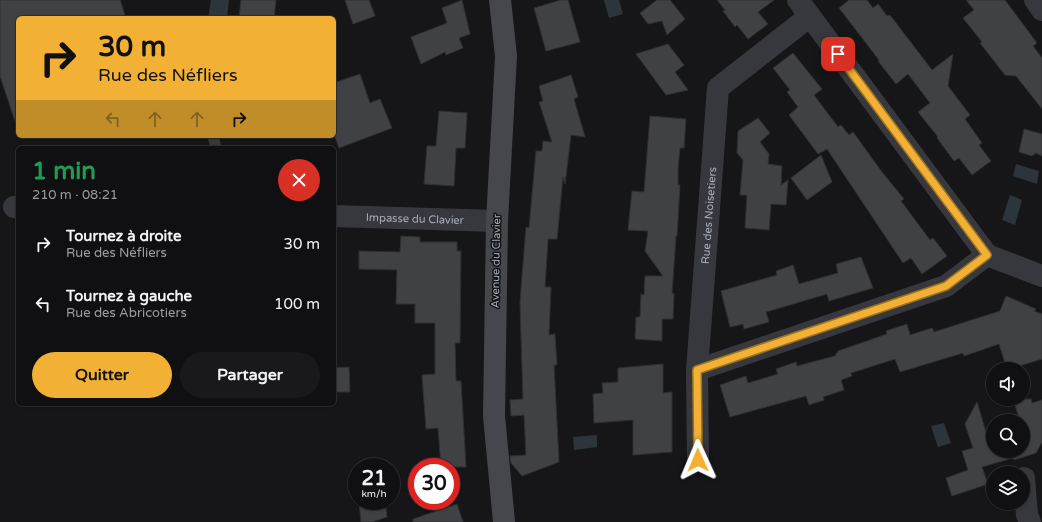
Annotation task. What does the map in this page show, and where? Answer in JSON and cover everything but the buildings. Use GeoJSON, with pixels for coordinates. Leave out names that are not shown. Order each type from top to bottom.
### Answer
{"type":"FeatureCollection","features":[{"type":"Feature","properties":{"kind":"street","name":"Avenue du Clavier"},"geometry":{"type":"LineString","coordinates":[[500,0],[506,56],[497,221],[494,416],[504,522]]}},
{"type":"Feature","properties":{"kind":"street"},"geometry":{"type":"LineString","coordinates":[[1035,0],[1042,10]]}},
{"type":"Feature","properties":{"kind":"street"},"geometry":{"type":"LineString","coordinates":[[804,8],[987,255],[1042,276]]}},
{"type":"Feature","properties":{"kind":"street","name":"Rue des Noisetiers"},"geometry":{"type":"LineString","coordinates":[[698,460],[697,370],[718,88],[804,8]]}},
{"type":"Feature","properties":{"kind":"street","name":"Impasse du Clavier"},"geometry":{"type":"LineString","coordinates":[[336,216],[497,221]]}},
{"type":"Feature","properties":{"kind":"street"},"geometry":{"type":"LineString","coordinates":[[697,370],[946,286],[987,255]]}},
{"type":"Feature","properties":{"kind":"street"},"geometry":{"type":"LineString","coordinates":[[1027,510],[1030,522]]}},
{"type":"Feature","properties":{"kind":"shaded area"},"geometry":{"type":"Polygon","coordinates":[[[211,0],[229,0],[227,16],[208,16],[211,0]]]}},
{"type":"Feature","properties":{"kind":"shaded area"},"geometry":{"type":"Polygon","coordinates":[[[604,0],[619,0],[623,14],[609,18],[604,0]]]}},
{"type":"Feature","properties":{"kind":"shaded area"},"geometry":{"type":"Polygon","coordinates":[[[1016,164],[1039,171],[1037,184],[1013,176],[1016,164]]]}},
{"type":"Feature","properties":{"kind":"shaded area"},"geometry":{"type":"Polygon","coordinates":[[[1010,195],[1022,200],[1015,225],[1002,220],[1010,195]]]}},
{"type":"Feature","properties":{"kind":"shaded area"},"geometry":{"type":"Polygon","coordinates":[[[944,423],[951,443],[938,447],[931,426],[944,423]]]}},
{"type":"Feature","properties":{"kind":"shaded area"},"geometry":{"type":"Polygon","coordinates":[[[597,435],[597,447],[574,450],[573,437],[597,435]]]}},
{"type":"Feature","properties":{"kind":"route"},"geometry":{"type":"LineString","coordinates":[[698,460],[697,370],[946,286],[987,255],[838,54]]}}]}
